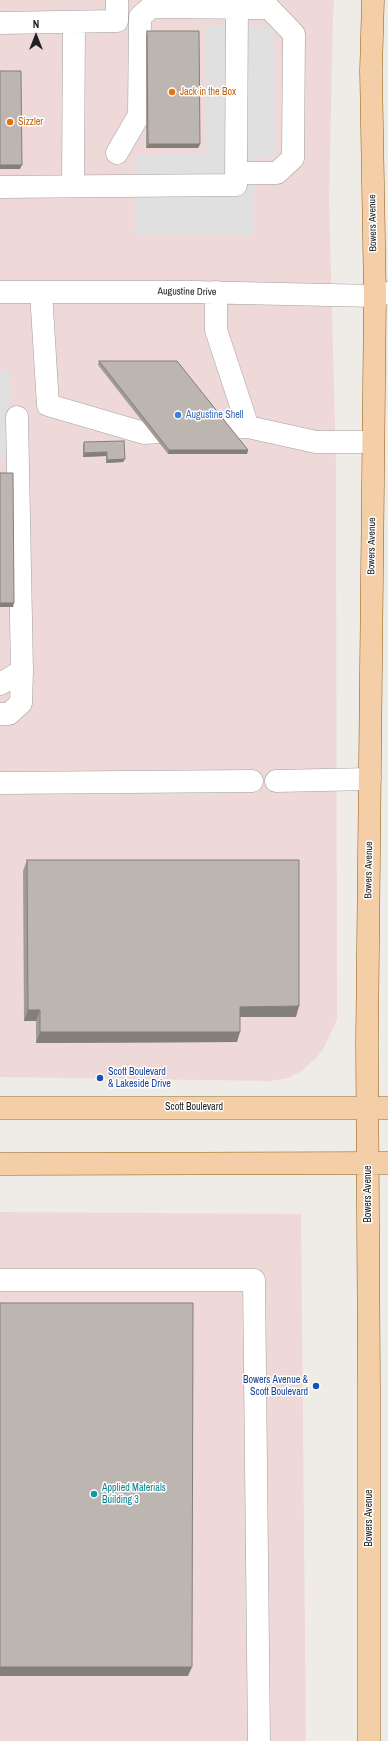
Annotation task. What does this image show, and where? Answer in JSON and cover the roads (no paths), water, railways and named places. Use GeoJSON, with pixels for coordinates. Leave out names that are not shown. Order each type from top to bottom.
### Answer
{"type":"FeatureCollection","features":[{"type":"Feature","properties":{"kind":"main road","name":"Bowers Avenue"},"geometry":{"type":"LineString","coordinates":[[369,1741],[378,1163],[378,1108],[367,1041],[373,442],[384,297],[371,71],[373,0]]}},
{"type":"Feature","properties":{"kind":"main road","name":"Scott Boulevard"},"geometry":{"type":"LineString","coordinates":[[0,1108],[378,1108]]}},
{"type":"Feature","properties":{"kind":"main road"},"geometry":{"type":"LineString","coordinates":[[0,1164],[378,1163]]}},
{"type":"Feature","properties":{"kind":"street"},"geometry":{"type":"LineString","coordinates":[[0,23],[117,21],[117,0]]}},
{"type":"Feature","properties":{"kind":"street"},"geometry":{"type":"LineString","coordinates":[[0,187],[236,185],[237,4]]}},
{"type":"Feature","properties":{"kind":"street"},"geometry":{"type":"LineString","coordinates":[[117,153],[139,115],[140,18],[151,7],[237,4],[269,8],[294,34],[293,158],[277,173],[236,173]]}},
{"type":"Feature","properties":{"kind":"street"},"geometry":{"type":"LineString","coordinates":[[73,186],[74,22]]}},
{"type":"Feature","properties":{"kind":"street","name":"Augustine Drive"},"geometry":{"type":"LineString","coordinates":[[0,292],[216,292],[384,297]]}},
{"type":"Feature","properties":{"kind":"street"},"geometry":{"type":"LineString","coordinates":[[41,292],[48,405],[144,433],[248,427],[316,442],[373,442]]}},
{"type":"Feature","properties":{"kind":"street"},"geometry":{"type":"LineString","coordinates":[[216,292],[216,330],[248,427]]}},
{"type":"Feature","properties":{"kind":"street"},"geometry":{"type":"LineString","coordinates":[[0,714],[9,714],[21,703],[22,671],[17,417]]}},
{"type":"Feature","properties":{"kind":"street"},"geometry":{"type":"LineString","coordinates":[[0,684],[22,671]]}},
{"type":"Feature","properties":{"kind":"street"},"geometry":{"type":"LineString","coordinates":[[276,781],[370,779]]}},
{"type":"Feature","properties":{"kind":"street"},"geometry":{"type":"LineString","coordinates":[[0,783],[252,781]]}},
{"type":"Feature","properties":{"kind":"street"},"geometry":{"type":"LineString","coordinates":[[0,1280],[254,1280],[259,1741]]}},
{"type":"Feature","properties":{"kind":"place","name":"Jack in the Box"},"geometry":{"type":"Point","coordinates":[172,92]}},
{"type":"Feature","properties":{"kind":"place","name":"Sizzler"},"geometry":{"type":"Point","coordinates":[10,122]}},
{"type":"Feature","properties":{"kind":"place","name":"Augustine Shell"},"geometry":{"type":"Point","coordinates":[178,415]}},
{"type":"Feature","properties":{"kind":"place","name":"Scott Boulevard & Lakeside Drive"},"geometry":{"type":"Point","coordinates":[100,1078]}},
{"type":"Feature","properties":{"kind":"place","name":"Bowers Avenue & Scott Boulevard"},"geometry":{"type":"Point","coordinates":[316,1386]}},
{"type":"Feature","properties":{"kind":"place","name":"Applied Materials Building 3"},"geometry":{"type":"Point","coordinates":[94,1494]}}]}
